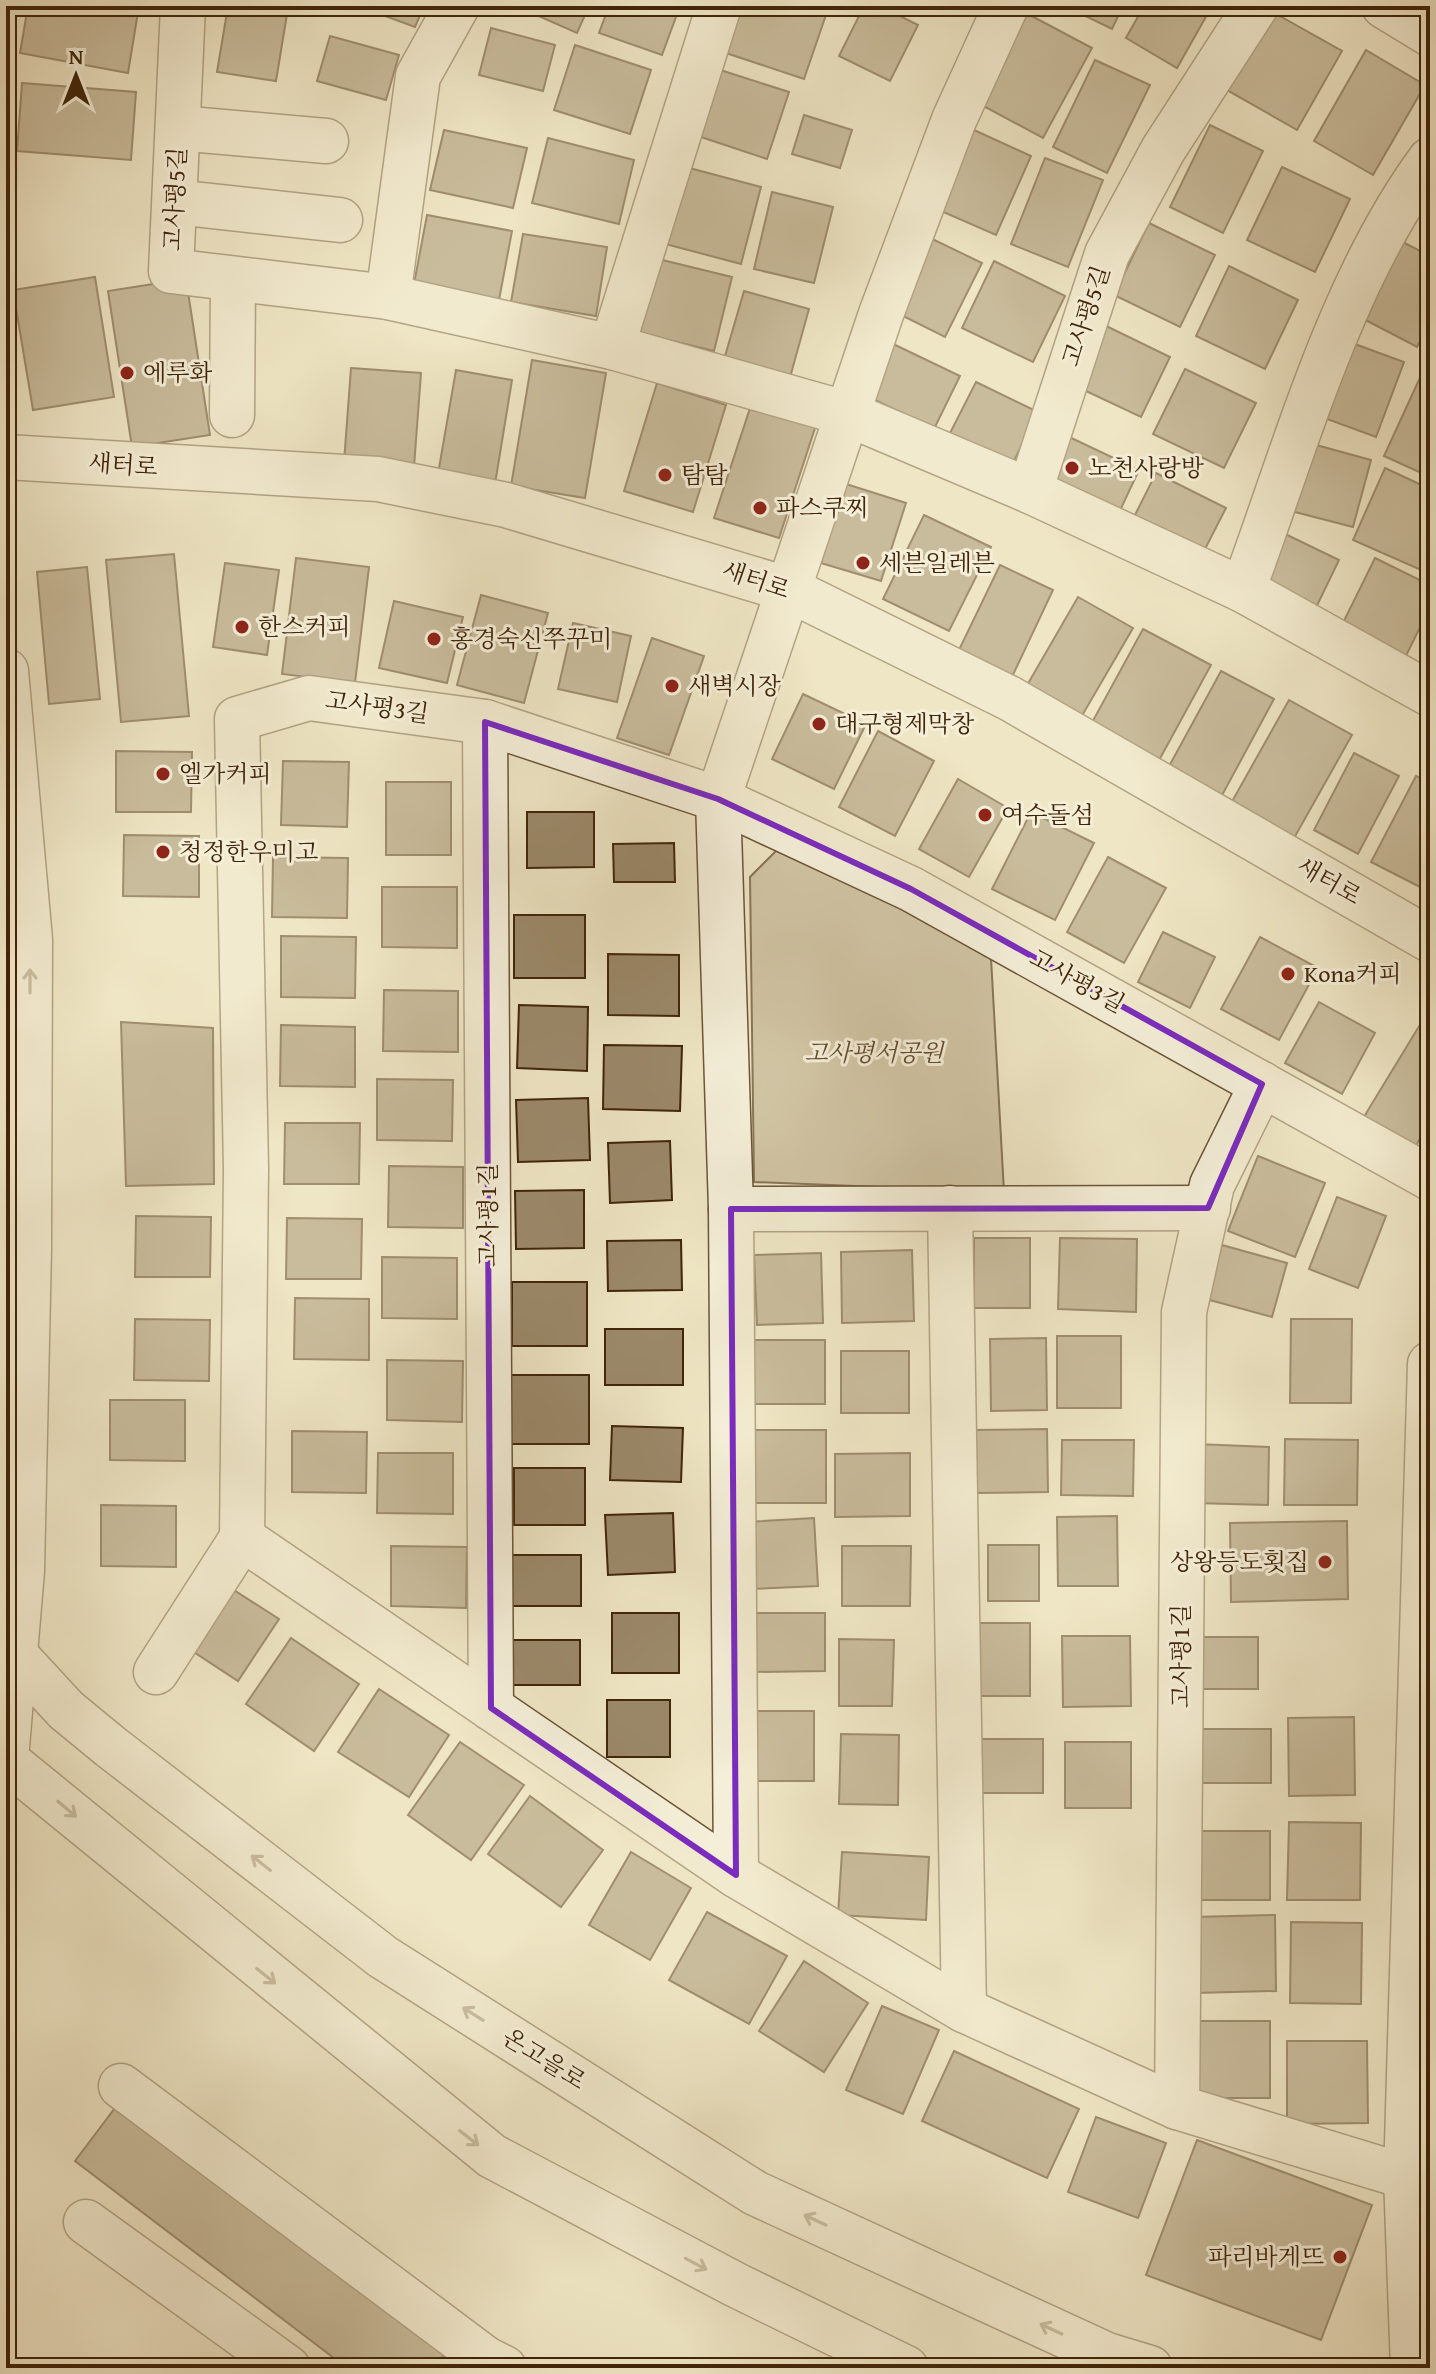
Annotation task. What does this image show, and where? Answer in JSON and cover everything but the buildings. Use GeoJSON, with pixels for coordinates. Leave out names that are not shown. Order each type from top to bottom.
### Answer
{"type":"FeatureCollection","features":[{"type":"Feature","properties":{"kind":"street","name":"고사평5길"},"geometry":{"type":"LineString","coordinates":[[183,6],[171,271],[388,297],[612,347],[848,414],[1030,491],[1243,590],[1430,694]]}},
{"type":"Feature","properties":{"kind":"street"},"geometry":{"type":"LineString","coordinates":[[388,297],[418,76],[457,6]]}},
{"type":"Feature","properties":{"kind":"street"},"geometry":{"type":"LineString","coordinates":[[612,347],[719,6]]}},
{"type":"Feature","properties":{"kind":"street"},"geometry":{"type":"LineString","coordinates":[[736,1875],[731,1209],[718,799],[881,314],[954,120],[1006,6]]}},
{"type":"Feature","properties":{"kind":"street","name":"고사평5길"},"geometry":{"type":"LineString","coordinates":[[1030,491],[1107,254],[1163,150],[1256,6]]}},
{"type":"Feature","properties":{"kind":"street"},"geometry":{"type":"LineString","coordinates":[[1384,6],[1430,34]]}},
{"type":"Feature","properties":{"kind":"street"},"geometry":{"type":"LineString","coordinates":[[178,128],[326,141]]}},
{"type":"Feature","properties":{"kind":"street"},"geometry":{"type":"LineString","coordinates":[[1243,590],[1358,278],[1402,198],[1430,160]]}},
{"type":"Feature","properties":{"kind":"street"},"geometry":{"type":"LineString","coordinates":[[175,202],[340,220]]}},
{"type":"Feature","properties":{"kind":"street"},"geometry":{"type":"LineString","coordinates":[[232,415],[233,279]]}},
{"type":"Feature","properties":{"kind":"street","name":"새터로"},"geometry":{"type":"LineString","coordinates":[[6,457],[378,479],[506,505],[790,590],[1009,698],[1430,940]]}},
{"type":"Feature","properties":{"kind":"street"},"geometry":{"type":"LineString","coordinates":[[6,671],[30,940],[29,1249],[22,1571],[10,1648],[6,1759],[492,2156],[736,2285],[906,2368]]}},
{"type":"Feature","properties":{"kind":"street","name":"고사평3길"},"geometry":{"type":"LineString","coordinates":[[242,1538],[246,1169],[237,719],[309,698],[485,722],[718,799],[911,889],[1430,1178]]}},
{"type":"Feature","properties":{"kind":"street","name":"고사평1길"},"geometry":{"type":"LineString","coordinates":[[485,722],[491,1708]]}},
{"type":"Feature","properties":{"kind":"street","name":"고사평1길"},"geometry":{"type":"LineString","coordinates":[[1177,2107],[1184,1312],[1212,1185],[1262,1084]]}},
{"type":"Feature","properties":{"kind":"street"},"geometry":{"type":"LineString","coordinates":[[950,1208],[964,2010]]}},
{"type":"Feature","properties":{"kind":"street"},"geometry":{"type":"LineString","coordinates":[[731,1209],[1208,1208]]}},
{"type":"Feature","properties":{"kind":"street"},"geometry":{"type":"LineString","coordinates":[[1413,2368],[1430,1364]]}},
{"type":"Feature","properties":{"kind":"street"},"geometry":{"type":"LineString","coordinates":[[156,1672],[242,1538],[736,1875],[964,2010],[1177,2107],[1418,2181]]}},
{"type":"Feature","properties":{"kind":"street","name":"온고을로"},"geometry":{"type":"LineString","coordinates":[[10,1648],[78,1719],[383,1957],[742,2185],[1107,2355],[1150,2368]]}},
{"type":"Feature","properties":{"kind":"street"},"geometry":{"type":"LineString","coordinates":[[121,2086],[490,2365]]}},
{"type":"Feature","properties":{"kind":"street"},"geometry":{"type":"LineString","coordinates":[[86,2222],[288,2368]]}},
{"type":"Feature","properties":{"kind":"highlighted area"},"geometry":{"type":"Polygon","coordinates":[[[485,722],[718,799],[911,889],[1262,1084],[1208,1208],[731,1209],[736,1875],[491,1708],[485,722]]]}},
{"type":"Feature","properties":{"kind":"green space","name":"고사평서공원"},"geometry":{"type":"Polygon","coordinates":[[[783,844],[991,958],[1004,1192],[754,1182],[750,877],[783,844]]]}},
{"type":"Feature","properties":{"kind":"place","name":"에루화"},"geometry":{"type":"Point","coordinates":[127,373]}},
{"type":"Feature","properties":{"kind":"place","name":"노천사랑방"},"geometry":{"type":"Point","coordinates":[1072,468]}},
{"type":"Feature","properties":{"kind":"place","name":"탐탐"},"geometry":{"type":"Point","coordinates":[665,475]}},
{"type":"Feature","properties":{"kind":"place","name":"파스쿠찌"},"geometry":{"type":"Point","coordinates":[760,508]}},
{"type":"Feature","properties":{"kind":"place","name":"세븐일레븐"},"geometry":{"type":"Point","coordinates":[863,563]}},
{"type":"Feature","properties":{"kind":"place","name":"한스커피"},"geometry":{"type":"Point","coordinates":[242,627]}},
{"type":"Feature","properties":{"kind":"place","name":"홍경숙신쭈꾸미"},"geometry":{"type":"Point","coordinates":[434,639]}},
{"type":"Feature","properties":{"kind":"place","name":"새벽시장"},"geometry":{"type":"Point","coordinates":[672,686]}},
{"type":"Feature","properties":{"kind":"place","name":"대구형제막창"},"geometry":{"type":"Point","coordinates":[819,724]}},
{"type":"Feature","properties":{"kind":"place","name":"엘가커피"},"geometry":{"type":"Point","coordinates":[163,774]}},
{"type":"Feature","properties":{"kind":"place","name":"여수돌섬"},"geometry":{"type":"Point","coordinates":[985,815]}},
{"type":"Feature","properties":{"kind":"place","name":"청정한우미고"},"geometry":{"type":"Point","coordinates":[163,852]}},
{"type":"Feature","properties":{"kind":"place","name":"Kona커피"},"geometry":{"type":"Point","coordinates":[1288,974]}},
{"type":"Feature","properties":{"kind":"place","name":"상왕등도횟집"},"geometry":{"type":"Point","coordinates":[1325,1562]}},
{"type":"Feature","properties":{"kind":"place","name":"파리바게뜨"},"geometry":{"type":"Point","coordinates":[1340,2257]}}]}
